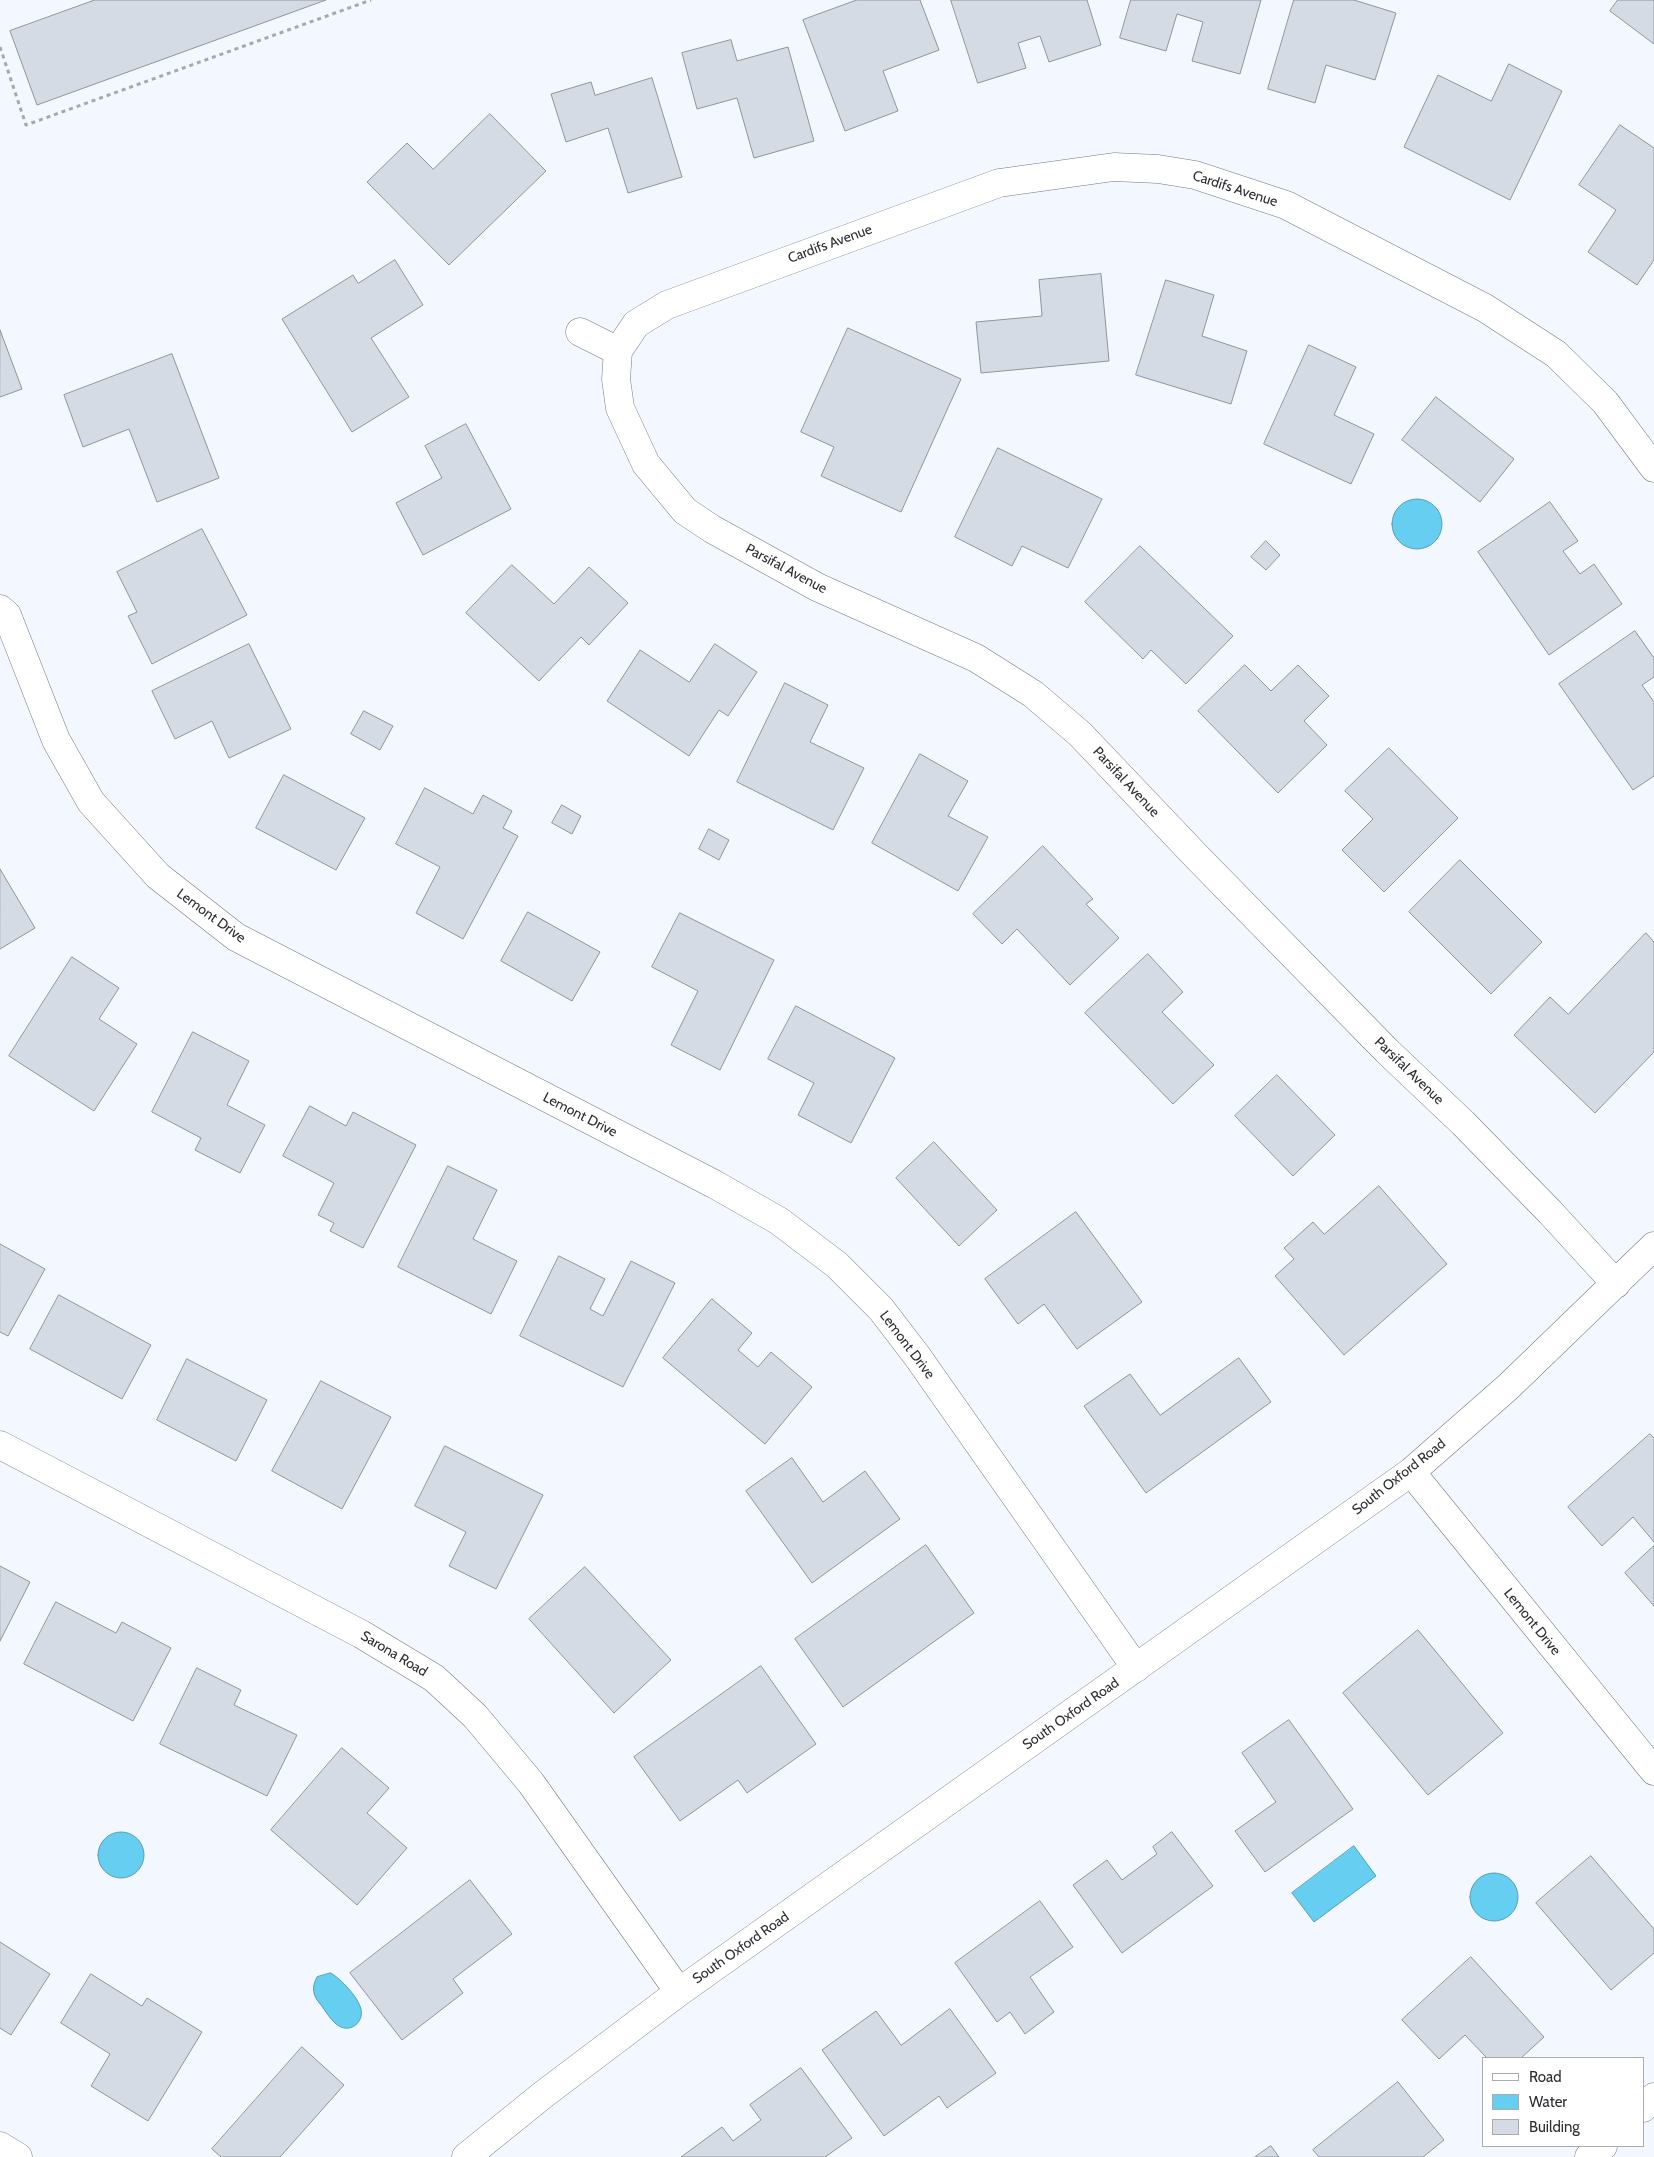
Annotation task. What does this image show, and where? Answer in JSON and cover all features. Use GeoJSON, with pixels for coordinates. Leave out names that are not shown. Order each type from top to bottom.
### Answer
{"type":"FeatureCollection","features":[{"type":"Feature","properties":{"kind":"street","name":"Cardifs Avenue"},"geometry":{"type":"LineString","coordinates":[[618,351],[636,324],[667,305],[998,182],[1114,167],[1158,169],[1195,175],[1286,205],[1485,308],[1556,354],[1605,402],[1654,468]]}},
{"type":"Feature","properties":{"kind":"street"},"geometry":{"type":"LineString","coordinates":[[580,332],[618,351]]}},
{"type":"Feature","properties":{"kind":"street","name":"Parsifal Avenue"},"geometry":{"type":"LineString","coordinates":[[618,351],[616,379],[620,408],[646,464],[685,511],[712,529],[817,587],[976,658],[1033,694],[1080,734],[1209,870],[1387,1051],[1463,1123],[1544,1205],[1616,1284]]}},
{"type":"Feature","properties":{"kind":"street","name":"Lemont Drive"},"geometry":{"type":"LineString","coordinates":[[0,609],[7,615],[56,740],[91,802],[158,876],[236,936],[318,981],[714,1184],[779,1221],[837,1266],[881,1310],[917,1356],[1136,1668]]}},
{"type":"Feature","properties":{"kind":"street","name":"South Oxford Road"},"geometry":{"type":"LineString","coordinates":[[466,2157],[544,2094],[679,1992],[1411,1472],[1508,1387],[1654,1246]]}},
{"type":"Feature","properties":{"kind":"street","name":"Sarona Road"},"geometry":{"type":"LineString","coordinates":[[0,1444],[361,1634],[434,1678],[475,1716],[531,1782],[679,1992]]}},
{"type":"Feature","properties":{"kind":"street","name":"Lemont Drive"},"geometry":{"type":"LineString","coordinates":[[1411,1472],[1654,1771]]}},
{"type":"Feature","properties":{"kind":"street"},"geometry":{"type":"LineString","coordinates":[[1644,2107],[1654,2097]]}},
{"type":"Feature","properties":{"kind":"street"},"geometry":{"type":"LineString","coordinates":[[0,2146],[18,2157]]}},
{"type":"Feature","properties":{"kind":"path"},"geometry":{"type":"LineString","coordinates":[[0,47],[26,126],[371,0]]}},
{"type":"Feature","properties":{"kind":"water"},"geometry":{"type":"Polygon","coordinates":[[[1417,499],[1431,503],[1438,510],[1442,524],[1438,538],[1431,545],[1417,549],[1403,545],[1396,538],[1392,524],[1396,510],[1403,503],[1417,499]]]}},
{"type":"Feature","properties":{"kind":"water"},"geometry":{"type":"Polygon","coordinates":[[[117,1832],[125,1832],[134,1836],[140,1842],[144,1855],[140,1868],[134,1874],[125,1878],[117,1878],[108,1874],[102,1868],[98,1859],[98,1851],[102,1842],[108,1836],[117,1832]]]}},
{"type":"Feature","properties":{"kind":"water"},"geometry":{"type":"Polygon","coordinates":[[[1354,1846],[1376,1876],[1314,1922],[1292,1893],[1354,1846]]]}},
{"type":"Feature","properties":{"kind":"water"},"geometry":{"type":"Polygon","coordinates":[[[1489,1873],[1499,1873],[1511,1880],[1518,1892],[1518,1902],[1511,1914],[1499,1921],[1489,1921],[1481,1917],[1474,1910],[1470,1902],[1470,1892],[1474,1884],[1481,1877],[1489,1873]]]}},
{"type":"Feature","properties":{"kind":"water"},"geometry":{"type":"Polygon","coordinates":[[[331,1973],[349,1989],[357,1999],[361,2009],[359,2022],[352,2027],[344,2028],[336,2024],[318,2002],[315,1995],[314,1985],[317,1977],[331,1973]]]}},
{"type":"Feature","properties":{"kind":"building"},"geometry":{"type":"Polygon","coordinates":[[[95,0],[326,0],[37,105],[10,31],[95,0]]]}},
{"type":"Feature","properties":{"kind":"building"},"geometry":{"type":"Polygon","coordinates":[[[857,0],[920,0],[939,50],[883,71],[898,111],[845,131],[803,20],[857,0]]]}},
{"type":"Feature","properties":{"kind":"building"},"geometry":{"type":"Polygon","coordinates":[[[951,0],[1087,0],[1101,45],[1049,62],[1040,36],[1018,43],[1026,68],[978,83],[951,0]]]}},
{"type":"Feature","properties":{"kind":"building"},"geometry":{"type":"Polygon","coordinates":[[[1131,0],[1261,0],[1240,74],[1192,61],[1203,22],[1177,14],[1166,51],[1120,38],[1131,0]]]}},
{"type":"Feature","properties":{"kind":"building"},"geometry":{"type":"Polygon","coordinates":[[[1294,0],[1354,0],[1396,13],[1375,80],[1326,65],[1315,103],[1268,89],[1294,0]]]}},
{"type":"Feature","properties":{"kind":"building"},"geometry":{"type":"Polygon","coordinates":[[[1618,0],[1654,0],[1654,44],[1610,11],[1618,0]]]}},
{"type":"Feature","properties":{"kind":"building"},"geometry":{"type":"Polygon","coordinates":[[[731,40],[737,61],[788,47],[814,141],[754,158],[737,98],[697,109],[682,53],[731,40]]]}},
{"type":"Feature","properties":{"kind":"building"},"geometry":{"type":"Polygon","coordinates":[[[1509,64],[1562,91],[1510,200],[1404,147],[1438,75],[1491,101],[1509,64]]]}},
{"type":"Feature","properties":{"kind":"building"},"geometry":{"type":"Polygon","coordinates":[[[652,78],[682,177],[628,193],[608,128],[566,142],[551,94],[591,82],[595,95],[652,78]]]}},
{"type":"Feature","properties":{"kind":"building"},"geometry":{"type":"Polygon","coordinates":[[[490,114],[546,171],[449,265],[367,182],[407,143],[433,169],[490,114]]]}},
{"type":"Feature","properties":{"kind":"building"},"geometry":{"type":"Polygon","coordinates":[[[1620,125],[1654,148],[1654,260],[1637,285],[1588,252],[1616,210],[1579,185],[1620,125]]]}},
{"type":"Feature","properties":{"kind":"building"},"geometry":{"type":"Polygon","coordinates":[[[395,260],[423,305],[371,338],[409,397],[352,432],[282,319],[353,275],[358,283],[395,260]]]}},
{"type":"Feature","properties":{"kind":"building"},"geometry":{"type":"Polygon","coordinates":[[[1101,274],[1109,361],[981,373],[976,322],[1042,316],[1039,280],[1101,274]]]}},
{"type":"Feature","properties":{"kind":"building"},"geometry":{"type":"Polygon","coordinates":[[[1166,280],[1214,295],[1202,336],[1247,351],[1231,404],[1136,375],[1166,280]]]}},
{"type":"Feature","properties":{"kind":"building"},"geometry":{"type":"Polygon","coordinates":[[[848,328],[961,379],[901,512],[821,476],[834,447],[801,432],[848,328]]]}},
{"type":"Feature","properties":{"kind":"building"},"geometry":{"type":"Polygon","coordinates":[[[0,330],[22,389],[0,397],[0,330]]]}},
{"type":"Feature","properties":{"kind":"building"},"geometry":{"type":"Polygon","coordinates":[[[1309,345],[1356,367],[1334,415],[1374,434],[1351,484],[1264,444],[1309,345]]]}},
{"type":"Feature","properties":{"kind":"building"},"geometry":{"type":"Polygon","coordinates":[[[172,354],[219,478],[157,502],[129,429],[83,447],[64,395],[172,354]]]}},
{"type":"Feature","properties":{"kind":"building"},"geometry":{"type":"Polygon","coordinates":[[[1436,397],[1514,459],[1480,502],[1402,440],[1436,397]]]}},
{"type":"Feature","properties":{"kind":"building"},"geometry":{"type":"Polygon","coordinates":[[[466,424],[511,509],[423,555],[396,503],[442,478],[425,446],[466,424]]]}},
{"type":"Feature","properties":{"kind":"building"},"geometry":{"type":"Polygon","coordinates":[[[998,448],[1102,499],[1068,568],[1022,546],[1012,566],[955,537],[998,448]]]}},
{"type":"Feature","properties":{"kind":"building"},"geometry":{"type":"Polygon","coordinates":[[[1550,502],[1578,541],[1563,551],[1580,574],[1594,564],[1622,604],[1549,655],[1478,552],[1550,502]]]}},
{"type":"Feature","properties":{"kind":"building"},"geometry":{"type":"Polygon","coordinates":[[[202,529],[247,615],[152,664],[128,616],[137,612],[117,572],[202,529]]]}},
{"type":"Feature","properties":{"kind":"building"},"geometry":{"type":"Polygon","coordinates":[[[1266,541],[1280,555],[1266,570],[1251,557],[1266,541]]]}},
{"type":"Feature","properties":{"kind":"building"},"geometry":{"type":"Polygon","coordinates":[[[1140,546],[1233,636],[1186,684],[1151,650],[1143,659],[1085,602],[1140,546]]]}},
{"type":"Feature","properties":{"kind":"building"},"geometry":{"type":"Polygon","coordinates":[[[512,565],[554,604],[589,567],[628,603],[589,645],[581,637],[539,681],[466,613],[512,565]]]}},
{"type":"Feature","properties":{"kind":"building"},"geometry":{"type":"Polygon","coordinates":[[[1635,631],[1654,658],[1654,677],[1642,685],[1654,702],[1654,776],[1633,790],[1559,684],[1635,631]]]}},
{"type":"Feature","properties":{"kind":"building"},"geometry":{"type":"Polygon","coordinates":[[[249,644],[291,729],[229,758],[212,721],[175,739],[152,691],[249,644]]]}},
{"type":"Feature","properties":{"kind":"building"},"geometry":{"type":"Polygon","coordinates":[[[715,644],[757,672],[728,716],[719,710],[689,756],[607,701],[640,650],[689,682],[715,644]]]}},
{"type":"Feature","properties":{"kind":"building"},"geometry":{"type":"Polygon","coordinates":[[[1245,665],[1271,691],[1298,665],[1329,696],[1304,721],[1327,745],[1278,793],[1198,711],[1245,665]]]}},
{"type":"Feature","properties":{"kind":"building"},"geometry":{"type":"Polygon","coordinates":[[[785,683],[828,705],[810,742],[864,768],[833,830],[737,782],[785,683]]]}},
{"type":"Feature","properties":{"kind":"building"},"geometry":{"type":"Polygon","coordinates":[[[364,711],[393,726],[380,750],[351,734],[364,711]]]}},
{"type":"Feature","properties":{"kind":"building"},"geometry":{"type":"Polygon","coordinates":[[[1389,748],[1458,818],[1384,892],[1342,850],[1373,819],[1345,791],[1389,748]]]}},
{"type":"Feature","properties":{"kind":"building"},"geometry":{"type":"Polygon","coordinates":[[[920,754],[968,781],[948,816],[988,837],[958,891],[872,843],[920,754]]]}},
{"type":"Feature","properties":{"kind":"building"},"geometry":{"type":"Polygon","coordinates":[[[284,775],[365,818],[336,870],[256,828],[284,775]]]}},
{"type":"Feature","properties":{"kind":"building"},"geometry":{"type":"Polygon","coordinates":[[[425,788],[473,814],[483,795],[512,811],[503,828],[518,836],[463,939],[416,913],[440,867],[396,844],[425,788]]]}},
{"type":"Feature","properties":{"kind":"building"},"geometry":{"type":"Polygon","coordinates":[[[562,805],[581,816],[572,834],[552,823],[562,805]]]}},
{"type":"Feature","properties":{"kind":"building"},"geometry":{"type":"Polygon","coordinates":[[[709,829],[729,840],[719,860],[699,849],[709,829]]]}},
{"type":"Feature","properties":{"kind":"building"},"geometry":{"type":"Polygon","coordinates":[[[1043,846],[1093,899],[1086,904],[1119,938],[1070,985],[1017,929],[1002,944],[973,914],[1043,846]]]}},
{"type":"Feature","properties":{"kind":"building"},"geometry":{"type":"Polygon","coordinates":[[[1460,860],[1542,942],[1491,994],[1409,912],[1460,860]]]}},
{"type":"Feature","properties":{"kind":"building"},"geometry":{"type":"Polygon","coordinates":[[[0,869],[35,928],[0,949],[0,869]]]}},
{"type":"Feature","properties":{"kind":"building"},"geometry":{"type":"Polygon","coordinates":[[[528,912],[600,952],[572,1001],[501,961],[528,912]]]}},
{"type":"Feature","properties":{"kind":"building"},"geometry":{"type":"Polygon","coordinates":[[[680,913],[774,960],[720,1070],[671,1045],[698,991],[652,967],[680,913]]]}},
{"type":"Feature","properties":{"kind":"building"},"geometry":{"type":"Polygon","coordinates":[[[1646,933],[1654,942],[1654,1052],[1595,1113],[1514,1035],[1550,997],[1568,1014],[1646,933]]]}},
{"type":"Feature","properties":{"kind":"building"},"geometry":{"type":"Polygon","coordinates":[[[1148,954],[1183,992],[1162,1012],[1214,1065],[1173,1104],[1085,1013],[1148,954]]]}},
{"type":"Feature","properties":{"kind":"building"},"geometry":{"type":"Polygon","coordinates":[[[72,957],[119,988],[99,1019],[137,1044],[94,1111],[9,1056],[72,957]]]}},
{"type":"Feature","properties":{"kind":"building"},"geometry":{"type":"Polygon","coordinates":[[[796,1006],[895,1058],[851,1143],[798,1115],[814,1083],[768,1059],[796,1006]]]}},
{"type":"Feature","properties":{"kind":"building"},"geometry":{"type":"Polygon","coordinates":[[[193,1032],[249,1061],[227,1105],[265,1125],[240,1173],[195,1150],[201,1138],[152,1112],[193,1032]]]}},
{"type":"Feature","properties":{"kind":"building"},"geometry":{"type":"Polygon","coordinates":[[[1277,1075],[1335,1135],[1293,1176],[1235,1116],[1277,1075]]]}},
{"type":"Feature","properties":{"kind":"building"},"geometry":{"type":"Polygon","coordinates":[[[310,1106],[346,1126],[353,1112],[416,1145],[363,1248],[330,1231],[334,1223],[318,1215],[334,1183],[283,1156],[310,1106]]]}},
{"type":"Feature","properties":{"kind":"building"},"geometry":{"type":"Polygon","coordinates":[[[934,1142],[997,1210],[959,1246],[896,1178],[934,1142]]]}},
{"type":"Feature","properties":{"kind":"building"},"geometry":{"type":"Polygon","coordinates":[[[448,1166],[497,1190],[473,1239],[517,1261],[491,1314],[398,1267],[448,1166]]]}},
{"type":"Feature","properties":{"kind":"building"},"geometry":{"type":"Polygon","coordinates":[[[1379,1186],[1447,1264],[1344,1355],[1275,1276],[1294,1259],[1284,1248],[1313,1222],[1324,1234],[1379,1186]]]}},
{"type":"Feature","properties":{"kind":"building"},"geometry":{"type":"Polygon","coordinates":[[[1076,1212],[1142,1302],[1077,1349],[1044,1304],[1018,1324],[985,1279],[1076,1212]]]}},
{"type":"Feature","properties":{"kind":"building"},"geometry":{"type":"Polygon","coordinates":[[[0,1244],[45,1269],[8,1336],[0,1332],[0,1244]]]}},
{"type":"Feature","properties":{"kind":"building"},"geometry":{"type":"Polygon","coordinates":[[[559,1256],[605,1279],[590,1309],[603,1316],[631,1261],[675,1283],[623,1387],[520,1336],[559,1256]]]}},
{"type":"Feature","properties":{"kind":"building"},"geometry":{"type":"Polygon","coordinates":[[[59,1295],[151,1345],[122,1399],[30,1349],[59,1295]]]}},
{"type":"Feature","properties":{"kind":"building"},"geometry":{"type":"Polygon","coordinates":[[[712,1299],[752,1333],[738,1350],[758,1367],[771,1352],[812,1387],[765,1444],[663,1358],[712,1299]]]}},
{"type":"Feature","properties":{"kind":"building"},"geometry":{"type":"Polygon","coordinates":[[[1239,1358],[1271,1402],[1146,1493],[1084,1406],[1130,1374],[1160,1415],[1239,1358]]]}},
{"type":"Feature","properties":{"kind":"building"},"geometry":{"type":"Polygon","coordinates":[[[187,1359],[267,1400],[236,1461],[157,1420],[187,1359]]]}},
{"type":"Feature","properties":{"kind":"building"},"geometry":{"type":"Polygon","coordinates":[[[321,1381],[391,1417],[342,1509],[272,1471],[321,1381]]]}},
{"type":"Feature","properties":{"kind":"building"},"geometry":{"type":"Polygon","coordinates":[[[1650,1434],[1654,1438],[1654,1542],[1633,1517],[1602,1546],[1568,1507],[1650,1434]]]}},
{"type":"Feature","properties":{"kind":"building"},"geometry":{"type":"Polygon","coordinates":[[[445,1446],[543,1495],[496,1589],[449,1566],[466,1532],[415,1506],[445,1446]]]}},
{"type":"Feature","properties":{"kind":"building"},"geometry":{"type":"Polygon","coordinates":[[[792,1458],[823,1502],[865,1471],[900,1519],[812,1583],[746,1491],[792,1458]]]}},
{"type":"Feature","properties":{"kind":"building"},"geometry":{"type":"Polygon","coordinates":[[[926,1545],[974,1613],[843,1707],[795,1639],[926,1545]]]}},
{"type":"Feature","properties":{"kind":"building"},"geometry":{"type":"Polygon","coordinates":[[[1654,1546],[1654,1606],[1625,1573],[1654,1546]]]}},
{"type":"Feature","properties":{"kind":"building"},"geometry":{"type":"Polygon","coordinates":[[[0,1566],[30,1582],[0,1641],[0,1566]]]}},
{"type":"Feature","properties":{"kind":"building"},"geometry":{"type":"Polygon","coordinates":[[[585,1567],[671,1660],[614,1713],[529,1619],[585,1567]]]}},
{"type":"Feature","properties":{"kind":"building"},"geometry":{"type":"Polygon","coordinates":[[[56,1602],[116,1633],[122,1622],[171,1648],[133,1721],[24,1664],[56,1602]]]}},
{"type":"Feature","properties":{"kind":"building"},"geometry":{"type":"Polygon","coordinates":[[[1418,1630],[1503,1733],[1428,1795],[1343,1693],[1418,1630]]]}},
{"type":"Feature","properties":{"kind":"building"},"geometry":{"type":"Polygon","coordinates":[[[761,1666],[816,1744],[747,1793],[738,1780],[680,1821],[634,1757],[761,1666]]]}},
{"type":"Feature","properties":{"kind":"building"},"geometry":{"type":"Polygon","coordinates":[[[197,1668],[241,1690],[234,1705],[297,1735],[267,1796],[160,1744],[197,1668]]]}},
{"type":"Feature","properties":{"kind":"building"},"geometry":{"type":"Polygon","coordinates":[[[1289,1720],[1353,1809],[1265,1872],[1235,1831],[1276,1802],[1242,1753],[1289,1720]]]}},
{"type":"Feature","properties":{"kind":"building"},"geometry":{"type":"Polygon","coordinates":[[[342,1748],[389,1788],[367,1813],[407,1848],[357,1905],[271,1830],[342,1748]]]}},
{"type":"Feature","properties":{"kind":"building"},"geometry":{"type":"Polygon","coordinates":[[[1172,1832],[1213,1886],[1122,1953],[1073,1885],[1107,1860],[1122,1880],[1157,1854],[1153,1847],[1172,1832]]]}},
{"type":"Feature","properties":{"kind":"building"},"geometry":{"type":"Polygon","coordinates":[[[1591,1856],[1654,1929],[1654,1953],[1611,1990],[1536,1903],[1591,1856]]]}},
{"type":"Feature","properties":{"kind":"building"},"geometry":{"type":"Polygon","coordinates":[[[470,1880],[512,1934],[453,1979],[463,1993],[402,2040],[350,1973],[470,1880]]]}},
{"type":"Feature","properties":{"kind":"building"},"geometry":{"type":"Polygon","coordinates":[[[1040,1901],[1073,1947],[1030,1977],[1054,2012],[1025,2034],[1010,2012],[997,2022],[955,1963],[1040,1901]]]}},
{"type":"Feature","properties":{"kind":"building"},"geometry":{"type":"Polygon","coordinates":[[[0,1942],[50,1974],[11,2035],[0,2028],[0,1942]]]}},
{"type":"Feature","properties":{"kind":"building"},"geometry":{"type":"Polygon","coordinates":[[[1471,1957],[1544,2037],[1522,2057],[1486,2057],[1465,2035],[1439,2059],[1402,2020],[1471,1957]]]}},
{"type":"Feature","properties":{"kind":"building"},"geometry":{"type":"Polygon","coordinates":[[[91,1974],[142,2006],[147,1998],[202,2032],[148,2121],[91,2086],[110,2054],[61,2023],[91,1974]]]}},
{"type":"Feature","properties":{"kind":"building"},"geometry":{"type":"Polygon","coordinates":[[[950,2009],[996,2073],[947,2108],[939,2096],[884,2136],[822,2050],[876,2011],[901,2045],[950,2009]]]}},
{"type":"Feature","properties":{"kind":"building"},"geometry":{"type":"Polygon","coordinates":[[[302,2047],[344,2085],[280,2157],[221,2157],[212,2149],[302,2047]]]}},
{"type":"Feature","properties":{"kind":"building"},"geometry":{"type":"Polygon","coordinates":[[[801,2068],[852,2138],[825,2157],[681,2157],[722,2127],[733,2141],[761,2120],[750,2105],[801,2068]]]}},
{"type":"Feature","properties":{"kind":"building"},"geometry":{"type":"Polygon","coordinates":[[[1398,2082],[1444,2140],[1423,2157],[1319,2157],[1313,2150],[1398,2082]]]}},
{"type":"Feature","properties":{"kind":"building"},"geometry":{"type":"Polygon","coordinates":[[[1271,2146],[1279,2157],[1255,2157],[1271,2146]]]}}]}
